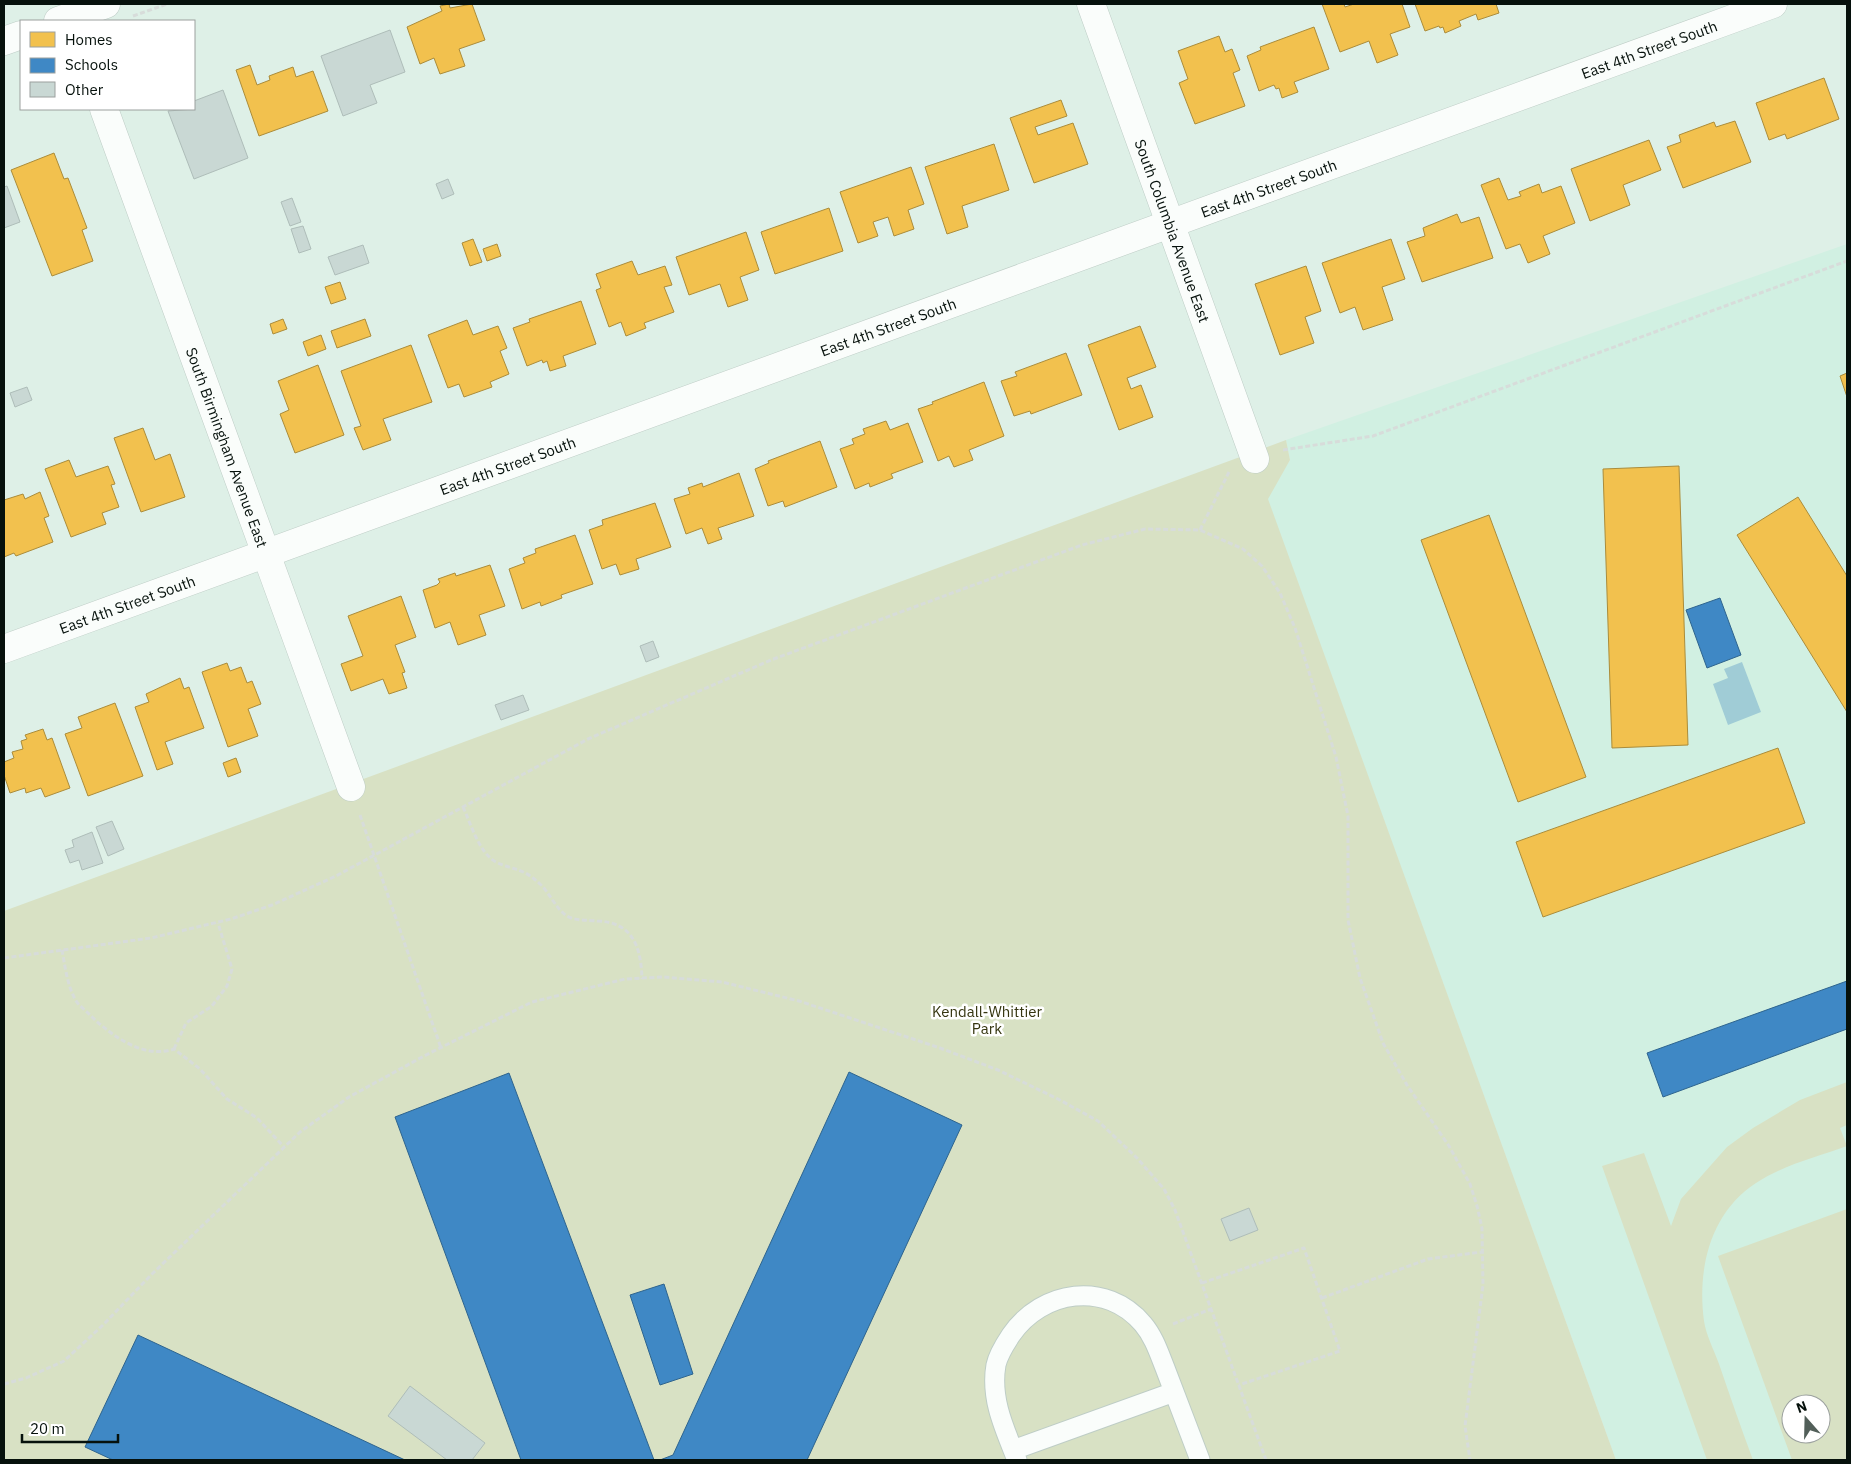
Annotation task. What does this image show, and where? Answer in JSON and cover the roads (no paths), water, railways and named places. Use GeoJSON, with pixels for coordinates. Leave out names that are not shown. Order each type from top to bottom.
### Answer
{"type":"FeatureCollection","features":[{"type":"Feature","properties":{"kind":"street","name":"South Columbia Avenue East"},"geometry":{"type":"LineString","coordinates":[[1091,4],[1255,459]]}},
{"type":"Feature","properties":{"kind":"street","name":"East 4th Street South"},"geometry":{"type":"LineString","coordinates":[[4,649],[1773,4]]}},
{"type":"Feature","properties":{"kind":"street"},"geometry":{"type":"LineString","coordinates":[[67,16],[116,11]]}},
{"type":"Feature","properties":{"kind":"street"},"geometry":{"type":"LineString","coordinates":[[4,41],[20,35]]}},
{"type":"Feature","properties":{"kind":"street","name":"South Birmingham Avenue East"},"geometry":{"type":"LineString","coordinates":[[104,110],[355,798]]}},
{"type":"Feature","properties":{"kind":"lane"},"geometry":{"type":"LineString","coordinates":[[1174,1392],[1015,1455],[996,1404],[996,1374],[1001,1351],[1025,1317],[1048,1302],[1078,1295],[1107,1299],[1126,1308],[1144,1325],[1174,1392],[1200,1460]]}},
{"type":"Feature","properties":{"kind":"water"},"geometry":{"type":"Polygon","coordinates":[[[1742,662],[1761,712],[1728,725],[1713,684],[1728,678],[1724,669],[1742,662]]]}},
{"type":"Feature","properties":{"kind":"park label","name":"Kendall-Whittier Park"},"geometry":{"type":"Point","coordinates":[987,1020]}}]}
